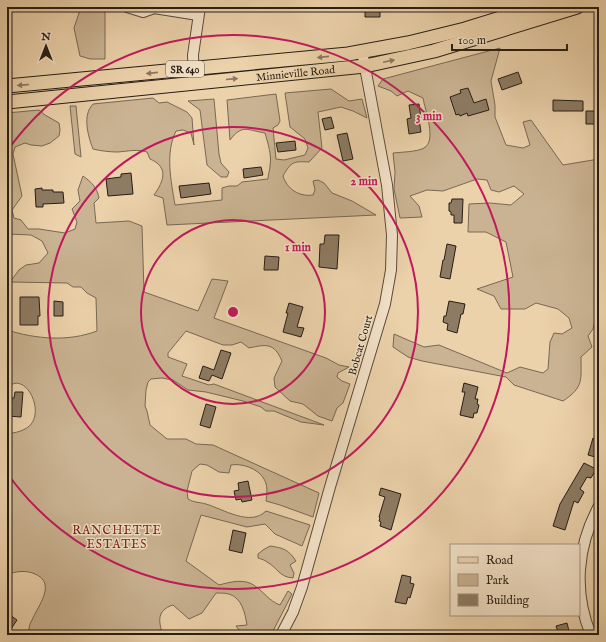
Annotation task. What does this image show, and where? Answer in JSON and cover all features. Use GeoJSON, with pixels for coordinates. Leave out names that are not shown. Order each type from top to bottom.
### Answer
{"type":"FeatureCollection","features":[{"type":"Feature","properties":{"kind":"main road","name":"Minnieville Road"},"geometry":{"type":"LineString","coordinates":[[7,86],[326,56],[362,51],[408,43],[465,29],[536,7]]}},
{"type":"Feature","properties":{"kind":"main road","name":"Minnieville Road"},"geometry":{"type":"LineString","coordinates":[[7,102],[365,66],[452,46],[577,7]]}},
{"type":"Feature","properties":{"kind":"street"},"geometry":{"type":"LineString","coordinates":[[127,7],[143,12],[153,7],[199,11],[195,32],[192,69],[194,83]]}},
{"type":"Feature","properties":{"kind":"street","name":"Bobcat Court"},"geometry":{"type":"LineString","coordinates":[[281,635],[293,612],[302,588],[330,487],[385,304],[391,270],[392,235],[387,185],[362,51]]}},
{"type":"Feature","properties":{"kind":"street"},"geometry":{"type":"LineString","coordinates":[[591,635],[585,616],[580,590],[580,562],[590,522],[599,506]]}},
{"type":"Feature","properties":{"kind":"green space"},"geometry":{"type":"Polygon","coordinates":[[[81,7],[105,7],[105,59],[90,59],[80,56],[74,28],[81,7]]]}},
{"type":"Feature","properties":{"kind":"green space"},"geometry":{"type":"Polygon","coordinates":[[[500,48],[491,81],[495,105],[495,117],[506,145],[523,148],[530,145],[523,122],[531,120],[563,165],[599,159],[599,305],[593,329],[588,336],[592,347],[581,357],[580,382],[575,391],[563,401],[514,385],[506,377],[422,361],[408,357],[393,347],[394,334],[424,347],[439,345],[507,373],[520,367],[543,373],[548,369],[550,342],[554,333],[562,334],[572,328],[569,318],[558,309],[536,303],[525,309],[501,309],[494,296],[477,289],[513,277],[506,242],[486,232],[468,232],[469,204],[490,203],[511,205],[524,194],[514,186],[499,192],[491,190],[487,180],[477,179],[443,191],[427,190],[410,196],[419,206],[422,217],[400,218],[394,189],[395,172],[393,153],[413,151],[424,148],[430,139],[429,125],[423,98],[408,91],[397,96],[391,91],[378,86],[383,79],[500,48]]]}},
{"type":"Feature","properties":{"kind":"green space"},"geometry":{"type":"Polygon","coordinates":[[[599,68],[599,102],[596,94],[596,85],[599,68]]]}},
{"type":"Feature","properties":{"kind":"green space"},"geometry":{"type":"Polygon","coordinates":[[[331,89],[349,101],[362,99],[367,118],[341,107],[318,112],[322,148],[309,162],[293,163],[283,176],[287,185],[298,193],[303,195],[313,195],[315,190],[313,181],[318,180],[324,183],[332,193],[352,201],[376,215],[167,225],[163,198],[154,195],[162,180],[163,175],[160,166],[150,159],[147,152],[136,150],[112,152],[93,149],[89,138],[87,120],[93,104],[153,98],[159,103],[167,102],[187,112],[192,118],[194,145],[191,133],[183,130],[176,131],[171,148],[170,167],[175,205],[222,200],[222,188],[237,186],[242,182],[268,179],[270,162],[265,133],[245,129],[238,132],[230,140],[227,100],[276,94],[280,121],[278,125],[273,128],[276,159],[284,160],[305,155],[308,148],[305,139],[290,127],[285,93],[331,89]]]}},
{"type":"Feature","properties":{"kind":"green space"},"geometry":{"type":"Polygon","coordinates":[[[214,99],[219,154],[221,163],[229,172],[227,177],[221,177],[207,165],[200,110],[188,101],[214,99]]]}},
{"type":"Feature","properties":{"kind":"green space"},"geometry":{"type":"Polygon","coordinates":[[[70,106],[76,106],[81,157],[75,154],[70,106]]]}},
{"type":"Feature","properties":{"kind":"green space"},"geometry":{"type":"Polygon","coordinates":[[[39,110],[59,123],[59,136],[50,143],[42,146],[25,143],[15,147],[13,154],[22,196],[12,210],[14,218],[21,220],[28,229],[65,233],[75,229],[77,222],[72,209],[80,201],[78,190],[83,176],[89,180],[98,194],[99,198],[94,203],[96,223],[129,221],[142,226],[144,292],[198,311],[212,279],[228,281],[214,318],[326,358],[339,365],[349,367],[338,373],[337,377],[350,384],[343,403],[337,408],[332,421],[318,416],[303,404],[290,401],[275,387],[274,378],[282,361],[276,351],[269,346],[249,348],[241,342],[232,345],[223,345],[186,331],[168,353],[168,357],[187,364],[182,376],[209,385],[214,384],[324,425],[301,422],[274,411],[266,411],[261,407],[243,401],[206,392],[188,390],[173,380],[162,378],[151,379],[148,382],[145,406],[150,425],[167,439],[186,439],[196,444],[213,445],[319,493],[313,517],[266,501],[267,490],[265,481],[258,472],[249,467],[231,465],[229,473],[219,472],[207,465],[200,464],[192,471],[187,491],[188,499],[190,500],[244,517],[260,515],[266,511],[310,525],[302,546],[275,534],[265,524],[247,527],[201,515],[186,561],[219,585],[237,581],[247,582],[255,586],[280,605],[288,591],[292,594],[273,631],[267,635],[258,631],[252,635],[243,635],[236,626],[247,625],[244,611],[240,602],[229,594],[216,593],[202,613],[189,619],[173,605],[164,610],[160,617],[160,625],[163,635],[28,635],[30,623],[44,595],[45,583],[35,574],[28,572],[7,575],[7,434],[23,430],[32,423],[35,415],[35,405],[32,396],[21,384],[14,384],[7,388],[7,330],[29,336],[52,338],[75,337],[97,331],[96,298],[87,293],[81,287],[73,287],[67,283],[10,282],[19,270],[26,265],[39,263],[48,253],[42,241],[31,235],[7,234],[7,113],[39,110]]]}},
{"type":"Feature","properties":{"kind":"green space"},"geometry":{"type":"Polygon","coordinates":[[[270,546],[285,550],[296,561],[290,565],[294,573],[293,578],[285,576],[266,561],[258,558],[258,554],[270,546]]]}},
{"type":"Feature","properties":{"kind":"building"},"geometry":{"type":"Polygon","coordinates":[[[365,7],[380,7],[380,17],[365,17],[365,7]]]}},
{"type":"Feature","properties":{"kind":"building"},"geometry":{"type":"Polygon","coordinates":[[[518,72],[522,83],[502,90],[498,79],[518,72]]]}},
{"type":"Feature","properties":{"kind":"building"},"geometry":{"type":"Polygon","coordinates":[[[468,88],[474,103],[486,99],[489,110],[468,116],[467,113],[460,116],[459,114],[456,115],[450,97],[461,93],[460,90],[468,88]]]}},
{"type":"Feature","properties":{"kind":"building"},"geometry":{"type":"Polygon","coordinates":[[[553,100],[583,101],[583,111],[553,111],[553,100]]]}},
{"type":"Feature","properties":{"kind":"building"},"geometry":{"type":"Polygon","coordinates":[[[419,104],[421,132],[409,134],[407,119],[411,118],[409,105],[419,104]]]}},
{"type":"Feature","properties":{"kind":"building"},"geometry":{"type":"Polygon","coordinates":[[[586,111],[597,111],[597,124],[586,124],[586,111]]]}},
{"type":"Feature","properties":{"kind":"building"},"geometry":{"type":"Polygon","coordinates":[[[331,117],[334,128],[325,130],[322,119],[331,117]]]}},
{"type":"Feature","properties":{"kind":"building"},"geometry":{"type":"Polygon","coordinates":[[[347,133],[353,159],[343,161],[337,135],[347,133]]]}},
{"type":"Feature","properties":{"kind":"building"},"geometry":{"type":"Polygon","coordinates":[[[295,141],[296,150],[278,152],[276,143],[295,141]]]}},
{"type":"Feature","properties":{"kind":"building"},"geometry":{"type":"Polygon","coordinates":[[[261,167],[263,175],[244,178],[243,169],[261,167]]]}},
{"type":"Feature","properties":{"kind":"building"},"geometry":{"type":"Polygon","coordinates":[[[131,173],[133,194],[108,196],[106,179],[121,177],[121,174],[131,173]]]}},
{"type":"Feature","properties":{"kind":"building"},"geometry":{"type":"Polygon","coordinates":[[[209,183],[211,194],[181,198],[179,186],[209,183]]]}},
{"type":"Feature","properties":{"kind":"building"},"geometry":{"type":"Polygon","coordinates":[[[42,188],[42,190],[63,192],[64,203],[43,204],[43,207],[36,207],[35,189],[42,188]]]}},
{"type":"Feature","properties":{"kind":"building"},"geometry":{"type":"Polygon","coordinates":[[[452,199],[463,199],[462,223],[454,223],[454,215],[451,215],[451,212],[449,211],[449,203],[451,203],[452,199]]]}},
{"type":"Feature","properties":{"kind":"building"},"geometry":{"type":"Polygon","coordinates":[[[325,235],[339,235],[337,269],[319,267],[320,244],[324,244],[325,235]]]}},
{"type":"Feature","properties":{"kind":"building"},"geometry":{"type":"Polygon","coordinates":[[[447,244],[456,246],[450,279],[440,277],[447,244]]]}},
{"type":"Feature","properties":{"kind":"building"},"geometry":{"type":"Polygon","coordinates":[[[265,256],[279,257],[278,270],[264,270],[265,256]]]}},
{"type":"Feature","properties":{"kind":"building"},"geometry":{"type":"Polygon","coordinates":[[[20,297],[39,297],[40,316],[38,316],[38,325],[20,325],[20,297]]]}},
{"type":"Feature","properties":{"kind":"building"},"geometry":{"type":"Polygon","coordinates":[[[54,301],[63,302],[63,316],[54,316],[54,301]]]}},
{"type":"Feature","properties":{"kind":"building"},"geometry":{"type":"Polygon","coordinates":[[[449,301],[465,304],[457,333],[447,330],[448,324],[443,322],[444,316],[446,316],[449,301]]]}},
{"type":"Feature","properties":{"kind":"building"},"geometry":{"type":"Polygon","coordinates":[[[289,303],[303,307],[297,327],[304,328],[301,337],[283,332],[289,303]]]}},
{"type":"Feature","properties":{"kind":"building"},"geometry":{"type":"Polygon","coordinates":[[[221,350],[231,353],[222,379],[212,375],[209,381],[199,378],[203,366],[214,370],[221,350]]]}},
{"type":"Feature","properties":{"kind":"building"},"geometry":{"type":"Polygon","coordinates":[[[464,383],[478,387],[475,399],[478,399],[477,404],[479,405],[477,413],[474,413],[473,418],[460,415],[465,392],[462,392],[464,383]]]}},
{"type":"Feature","properties":{"kind":"building"},"geometry":{"type":"Polygon","coordinates":[[[15,392],[23,392],[21,417],[8,416],[15,392]]]}},
{"type":"Feature","properties":{"kind":"building"},"geometry":{"type":"Polygon","coordinates":[[[206,404],[216,407],[210,428],[200,425],[206,404]]]}},
{"type":"Feature","properties":{"kind":"building"},"geometry":{"type":"Polygon","coordinates":[[[593,438],[599,440],[599,458],[588,455],[593,438]]]}},
{"type":"Feature","properties":{"kind":"building"},"geometry":{"type":"Polygon","coordinates":[[[584,463],[596,469],[591,478],[587,477],[580,489],[584,492],[578,503],[574,501],[565,530],[553,526],[560,504],[584,463]]]}},
{"type":"Feature","properties":{"kind":"building"},"geometry":{"type":"Polygon","coordinates":[[[248,481],[252,500],[242,502],[241,499],[236,500],[234,491],[239,490],[238,483],[248,481]]]}},
{"type":"Feature","properties":{"kind":"building"},"geometry":{"type":"Polygon","coordinates":[[[381,488],[401,494],[391,530],[380,526],[381,522],[379,521],[379,517],[385,497],[379,495],[381,488]]]}},
{"type":"Feature","properties":{"kind":"building"},"geometry":{"type":"Polygon","coordinates":[[[233,530],[246,533],[242,553],[229,550],[233,530]]]}},
{"type":"Feature","properties":{"kind":"building"},"geometry":{"type":"Polygon","coordinates":[[[402,575],[411,577],[410,583],[414,584],[410,598],[408,597],[406,604],[395,602],[402,575]]]}},
{"type":"Feature","properties":{"kind":"building"},"geometry":{"type":"Polygon","coordinates":[[[7,613],[17,620],[7,635],[7,613]]]}},
{"type":"Feature","properties":{"kind":"building"},"geometry":{"type":"Polygon","coordinates":[[[567,623],[570,635],[559,635],[556,626],[567,623]]]}},
{"type":"Feature","properties":{"kind":"district","name":"RANCHETTE ESTATES"},"geometry":{"type":"Point","coordinates":[117,537]}}]}
